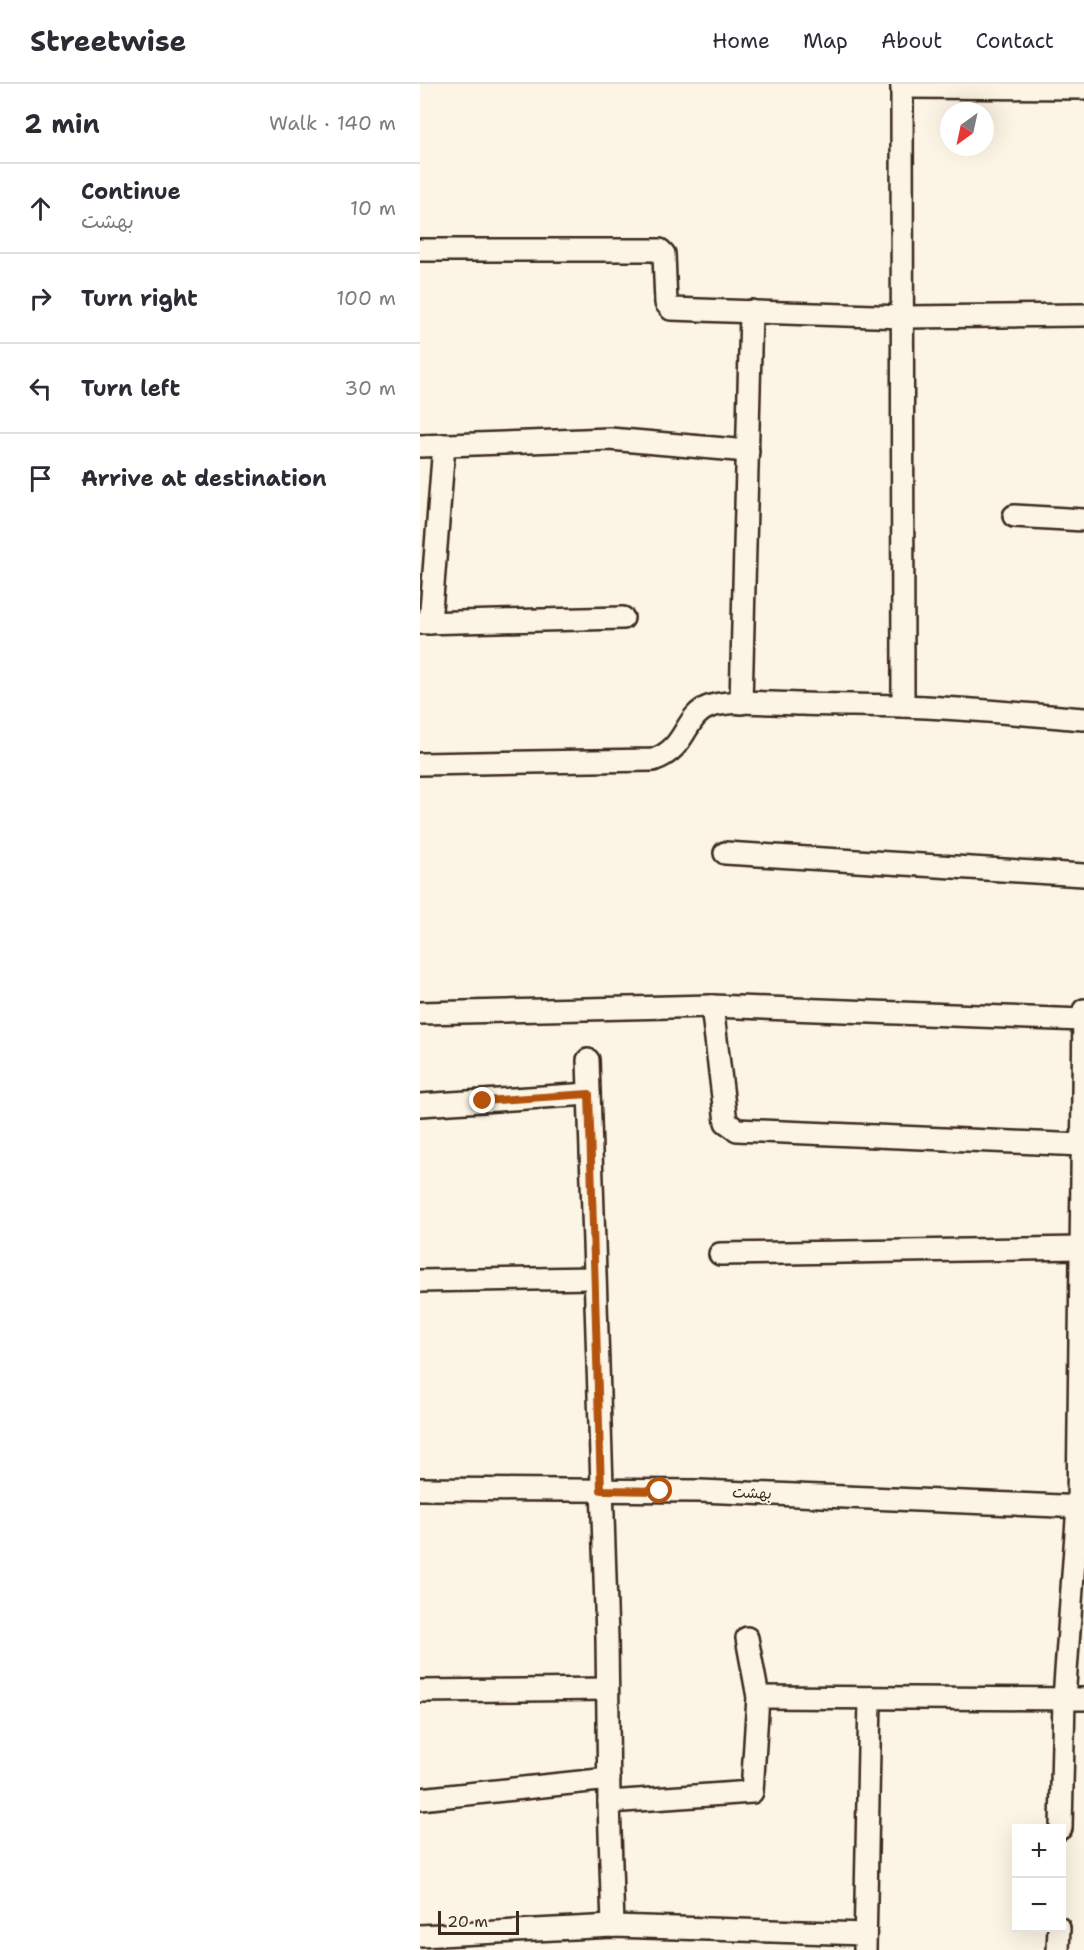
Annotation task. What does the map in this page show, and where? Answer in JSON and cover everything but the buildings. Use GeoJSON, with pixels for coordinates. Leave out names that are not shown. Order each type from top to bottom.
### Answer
{"type":"FeatureCollection","features":[{"type":"Feature","properties":{"kind":"street"},"geometry":{"type":"LineString","coordinates":[[903,706],[902,86],[1084,88]]}},
{"type":"Feature","properties":{"kind":"street"},"geometry":{"type":"LineString","coordinates":[[420,250],[660,250],[664,254],[666,303],[671,309],[904,317],[1084,315]]}},
{"type":"Feature","properties":{"kind":"street"},"geometry":{"type":"LineString","coordinates":[[741,703],[752,311]]}},
{"type":"Feature","properties":{"kind":"street"},"geometry":{"type":"LineString","coordinates":[[420,446],[610,438],[748,451]]}},
{"type":"Feature","properties":{"kind":"street"},"geometry":{"type":"LineString","coordinates":[[444,445],[425,623],[622,618]]}},
{"type":"Feature","properties":{"kind":"street"},"geometry":{"type":"LineString","coordinates":[[1014,516],[1084,520]]}},
{"type":"Feature","properties":{"kind":"street"},"geometry":{"type":"LineString","coordinates":[[420,764],[653,760],[665,756],[674,749],[693,719],[702,711],[712,706],[741,703],[903,706],[1084,719]]}},
{"type":"Feature","properties":{"kind":"street"},"geometry":{"type":"LineString","coordinates":[[725,852],[1084,875]]}},
{"type":"Feature","properties":{"kind":"street"},"geometry":{"type":"LineString","coordinates":[[420,1013],[712,1006],[1084,1020]]}},
{"type":"Feature","properties":{"kind":"street"},"geometry":{"type":"LineString","coordinates":[[712,1006],[726,1122],[737,1130],[1082,1145]]}},
{"type":"Feature","properties":{"kind":"street"},"geometry":{"type":"LineString","coordinates":[[1061,1824],[1074,1699],[1081,1506],[1084,1010]]}},
{"type":"Feature","properties":{"kind":"street"},"geometry":{"type":"LineString","coordinates":[[588,1060],[613,1926]]}},
{"type":"Feature","properties":{"kind":"street"},"geometry":{"type":"LineString","coordinates":[[420,1105],[589,1094]]}},
{"type":"Feature","properties":{"kind":"street"},"geometry":{"type":"LineString","coordinates":[[720,1254],[1081,1248]]}},
{"type":"Feature","properties":{"kind":"street"},"geometry":{"type":"LineString","coordinates":[[420,1281],[594,1278]]}},
{"type":"Feature","properties":{"kind":"street","name":"بهشت"},"geometry":{"type":"LineString","coordinates":[[420,1489],[700,1491],[1081,1506]]}},
{"type":"Feature","properties":{"kind":"street"},"geometry":{"type":"LineString","coordinates":[[609,1802],[752,1792],[758,1698],[747,1638]]}},
{"type":"Feature","properties":{"kind":"street"},"geometry":{"type":"LineString","coordinates":[[420,1691],[607,1689]]}},
{"type":"Feature","properties":{"kind":"street"},"geometry":{"type":"LineString","coordinates":[[758,1698],[1074,1699]]}},
{"type":"Feature","properties":{"kind":"street"},"geometry":{"type":"LineString","coordinates":[[420,1936],[449,1942],[613,1926],[865,1942],[870,1698]]}},
{"type":"Feature","properties":{"kind":"street"},"geometry":{"type":"LineString","coordinates":[[420,1799],[609,1779]]}},
{"type":"Feature","properties":{"kind":"street"},"geometry":{"type":"LineString","coordinates":[[1058,1950],[1059,1932]]}},
{"type":"Feature","properties":{"kind":"route"},"geometry":{"type":"LineString","coordinates":[[483,1101],[589,1094],[601,1490],[660,1491]]}}]}
